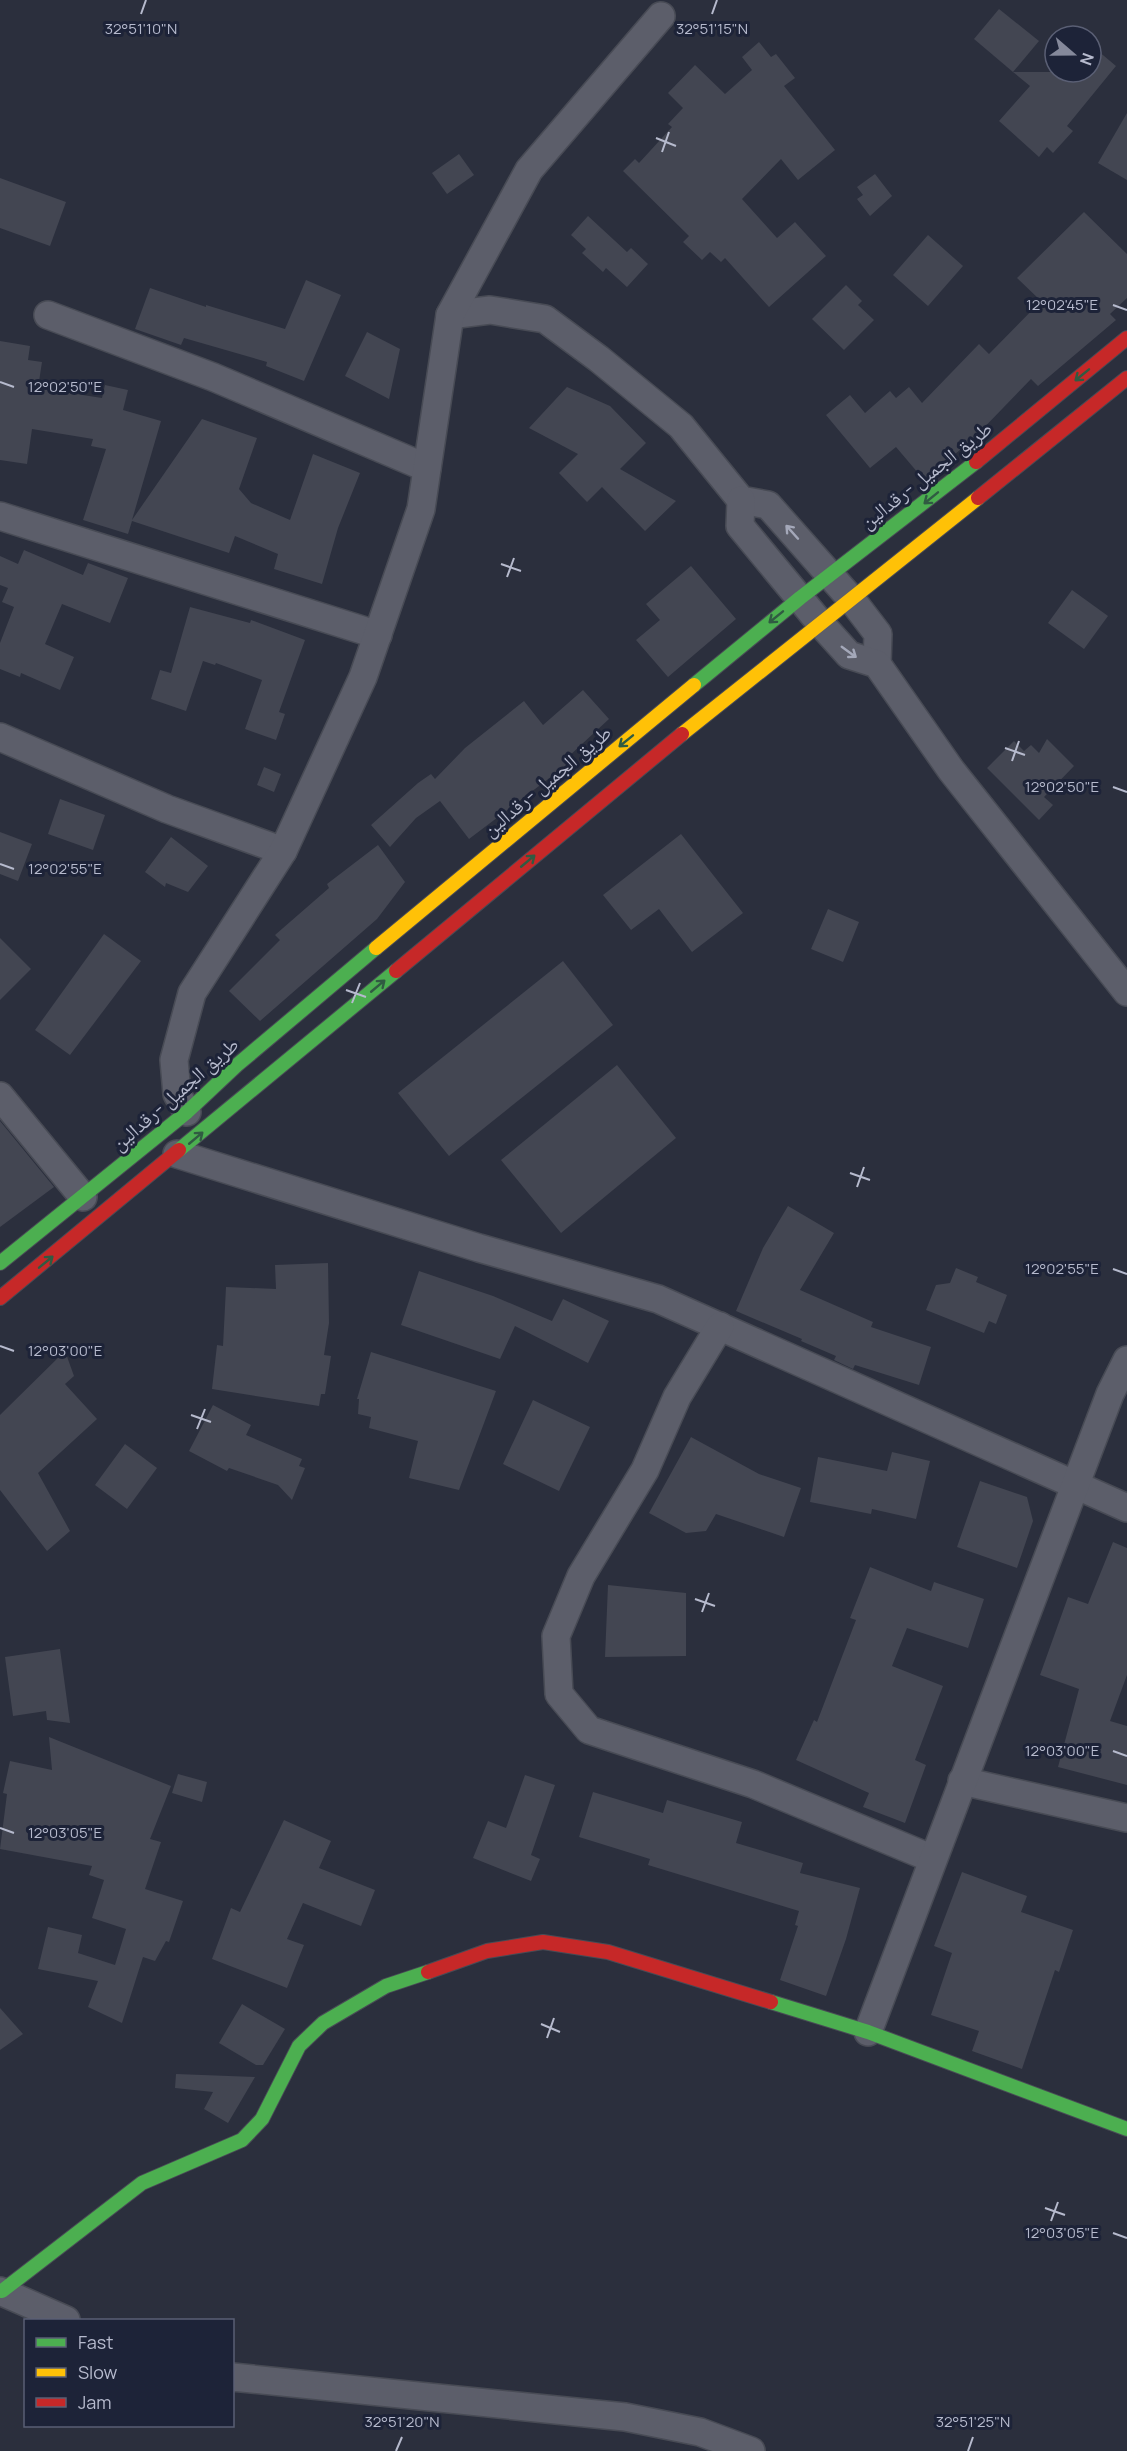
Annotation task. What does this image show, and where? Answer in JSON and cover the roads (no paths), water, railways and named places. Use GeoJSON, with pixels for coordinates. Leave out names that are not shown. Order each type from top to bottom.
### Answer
{"type":"FeatureCollection","features":[{"type":"Feature","properties":{"kind":"main road","name":"طريق الجميل -رقدالين"},"geometry":{"type":"LineString","coordinates":[[0,1263],[187,1112],[237,1065],[374,948],[800,597],[831,576],[925,503],[1127,338]]}},
{"type":"Feature","properties":{"kind":"main road"},"geometry":{"type":"LineString","coordinates":[[0,1298],[177,1154],[731,693],[852,600],[1127,378]]}},
{"type":"Feature","properties":{"kind":"main road"},"geometry":{"type":"LineString","coordinates":[[1,2291],[142,2183],[242,2140],[262,2119],[299,2046],[323,2023],[386,1986],[487,1952],[543,1942],[608,1952],[868,2032],[1127,2129]]}},
{"type":"Feature","properties":{"kind":"street"},"geometry":{"type":"LineString","coordinates":[[187,1112],[177,1094],[174,1060],[192,993],[283,851],[363,677],[421,509],[450,315],[529,170],[661,16]]}},
{"type":"Feature","properties":{"kind":"street"},"geometry":{"type":"LineString","coordinates":[[450,315],[490,310],[545,319],[599,359],[681,426],[741,500],[768,505],[852,600],[878,634],[877,664],[951,770],[1127,992]]}},
{"type":"Feature","properties":{"kind":"street"},"geometry":{"type":"LineString","coordinates":[[48,315],[213,377],[427,468]]}},
{"type":"Feature","properties":{"kind":"street"},"geometry":{"type":"LineString","coordinates":[[741,500],[740,526],[820,624],[849,655],[877,664]]}},
{"type":"Feature","properties":{"kind":"street"},"geometry":{"type":"LineString","coordinates":[[0,516],[378,634]]}},
{"type":"Feature","properties":{"kind":"street"},"geometry":{"type":"LineString","coordinates":[[0,737],[167,809],[283,851]]}},
{"type":"Feature","properties":{"kind":"street"},"geometry":{"type":"LineString","coordinates":[[0,1096],[83,1197]]}},
{"type":"Feature","properties":{"kind":"street"},"geometry":{"type":"LineString","coordinates":[[177,1154],[479,1248],[658,1299],[1127,1508]]}},
{"type":"Feature","properties":{"kind":"street"},"geometry":{"type":"LineString","coordinates":[[720,1326],[677,1397],[645,1470],[581,1576],[556,1636],[559,1694],[589,1730],[753,1784],[933,1859]]}},
{"type":"Feature","properties":{"kind":"street"},"geometry":{"type":"LineString","coordinates":[[868,2032],[1110,1394],[1127,1360]]}},
{"type":"Feature","properties":{"kind":"street"},"geometry":{"type":"LineString","coordinates":[[962,1781],[1127,1818]]}},
{"type":"Feature","properties":{"kind":"street"},"geometry":{"type":"LineString","coordinates":[[1,2291],[64,2319]]}},
{"type":"Feature","properties":{"kind":"street"},"geometry":{"type":"LineString","coordinates":[[234,2377],[625,2417],[700,2432],[751,2451]]}}]}
